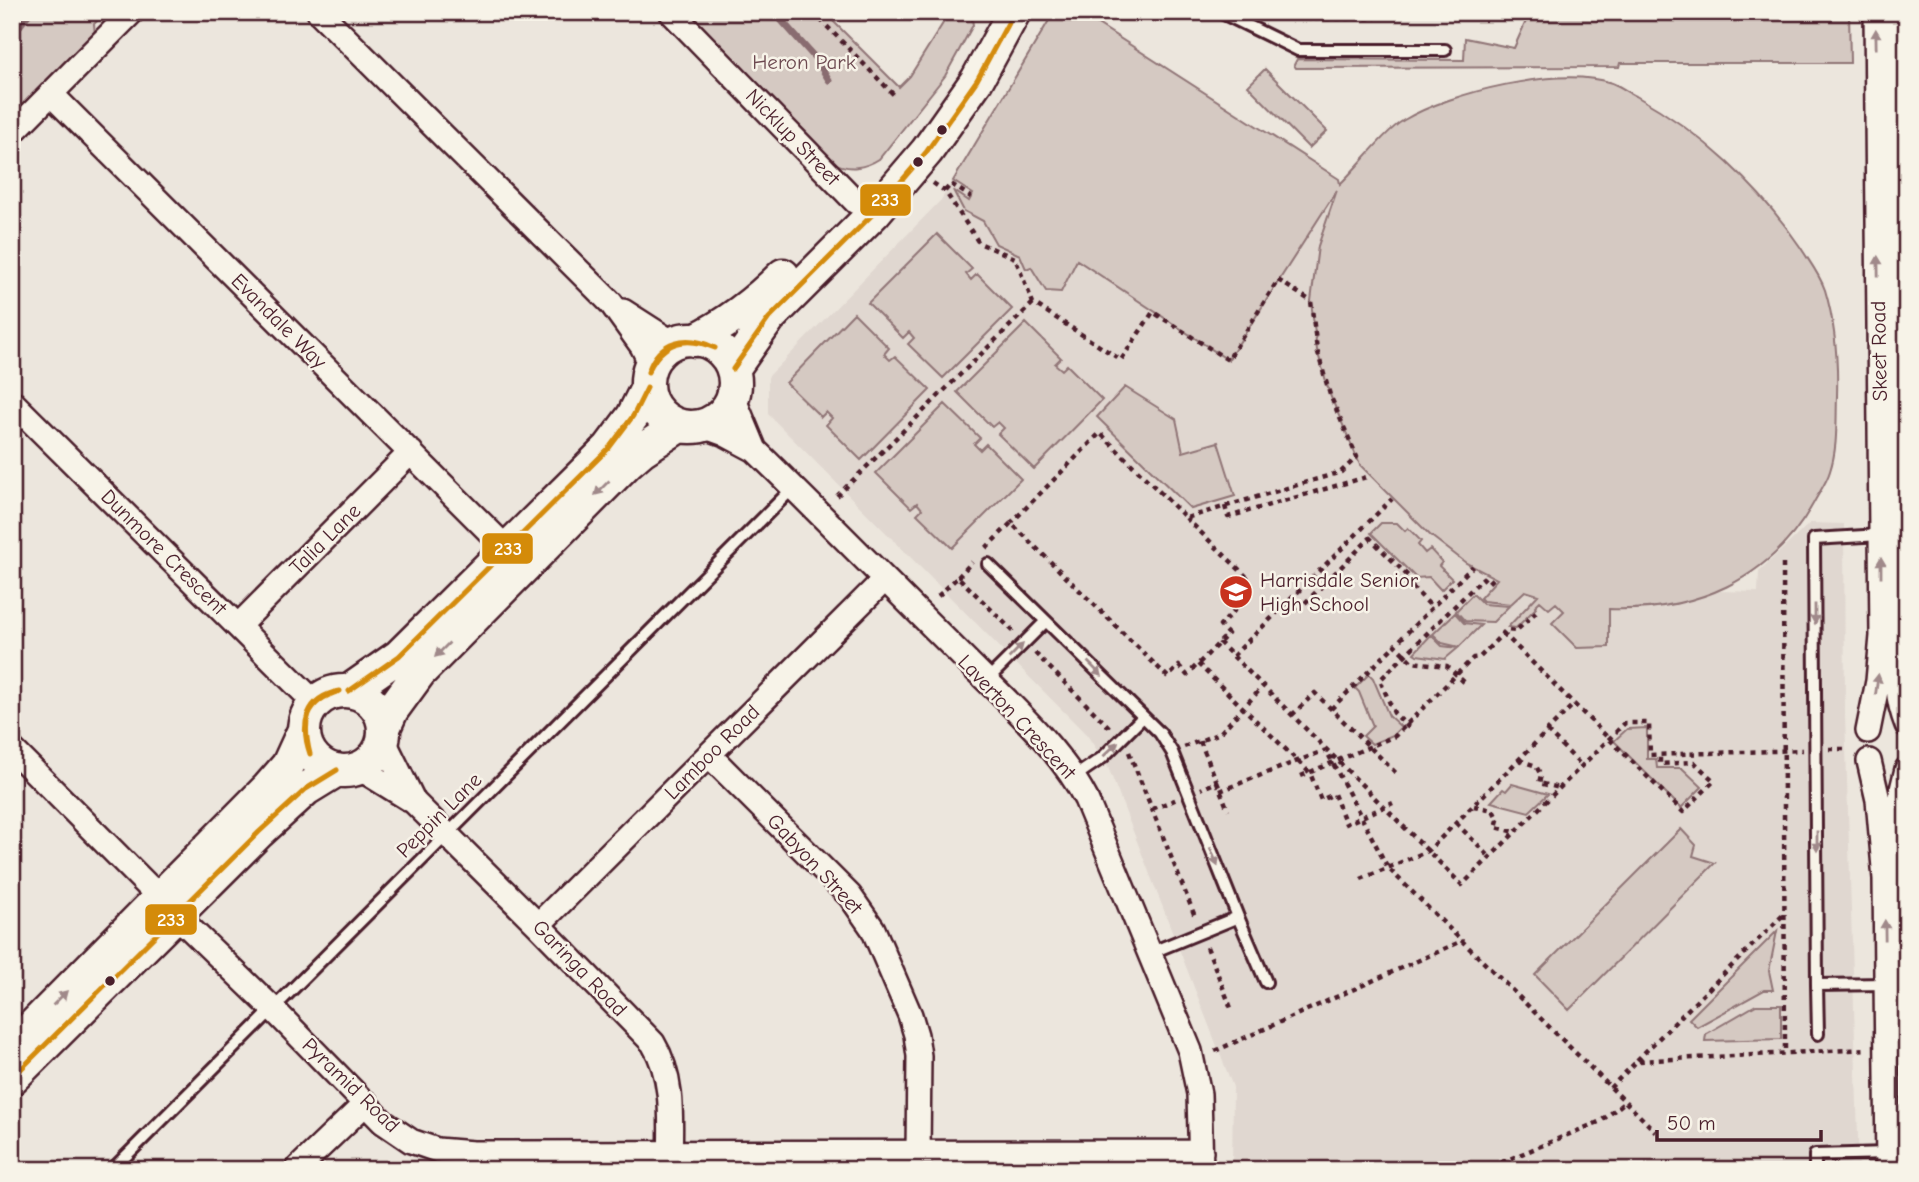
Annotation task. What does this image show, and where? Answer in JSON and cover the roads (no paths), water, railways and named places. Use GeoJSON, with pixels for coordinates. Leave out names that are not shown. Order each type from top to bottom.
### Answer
{"type":"FeatureCollection","features":[{"type":"Feature","properties":{"kind":"street"},"geometry":{"type":"LineString","coordinates":[[12,133],[132,12]]}},
{"type":"Feature","properties":{"kind":"street"},"geometry":{"type":"LineString","coordinates":[[319,12],[611,303],[642,346],[666,359],[710,344],[720,350],[733,383]]}},
{"type":"Feature","properties":{"kind":"street","name":"Nicklup Street"},"geometry":{"type":"LineString","coordinates":[[671,12],[856,202]]}},
{"type":"Feature","properties":{"kind":"street"},"geometry":{"type":"LineString","coordinates":[[349,691],[399,656],[622,433],[666,359],[718,328],[757,300],[856,202],[931,112],[975,44],[991,12]]}},
{"type":"Feature","properties":{"kind":"street"},"geometry":{"type":"LineString","coordinates":[[12,1078],[168,907],[251,824],[306,789],[370,761],[379,751],[392,710],[419,673],[628,462],[642,450],[691,426],[716,420],[726,410],[733,383],[769,318],[874,213],[927,151],[977,80],[1014,12]]}},
{"type":"Feature","properties":{"kind":"street","name":"Skeet Road"},"geometry":{"type":"LineString","coordinates":[[1869,761],[1864,743],[1878,681],[1882,636],[1876,12]]}},
{"type":"Feature","properties":{"kind":"street","name":"Skeet Road"},"geometry":{"type":"LineString","coordinates":[[1894,12],[1901,628],[1896,682],[1897,698],[1907,727]]}},
{"type":"Feature","properties":{"kind":"street","name":"Evandale Way"},"geometry":{"type":"LineString","coordinates":[[51,94],[508,549]]}},
{"type":"Feature","properties":{"kind":"street"},"geometry":{"type":"LineString","coordinates":[[666,359],[653,408],[662,417],[691,426]]}},
{"type":"Feature","properties":{"kind":"street","name":"Laverton Crescent"},"geometry":{"type":"LineString","coordinates":[[733,383],[755,450]]}},
{"type":"Feature","properties":{"kind":"street","name":"Dunmore Crescent"},"geometry":{"type":"LineString","coordinates":[[12,402],[238,626],[309,716]]}},
{"type":"Feature","properties":{"kind":"street","name":"Laverton Crescent"},"geometry":{"type":"LineString","coordinates":[[691,426],[725,433],[755,450],[986,681],[1060,758],[1074,777],[1086,799],[1194,1065],[1199,1094],[1201,1161]]}},
{"type":"Feature","properties":{"kind":"street","name":"Talia Lane"},"geometry":{"type":"LineString","coordinates":[[238,626],[411,452]]}},
{"type":"Feature","properties":{"kind":"street","name":"Lamboo Road"},"geometry":{"type":"LineString","coordinates":[[538,925],[885,579]]}},
{"type":"Feature","properties":{"kind":"street"},"geometry":{"type":"LineString","coordinates":[[251,824],[288,765],[309,716],[325,695],[349,691],[363,695],[381,715],[384,734]]}},
{"type":"Feature","properties":{"kind":"street"},"geometry":{"type":"LineString","coordinates":[[309,716],[305,742],[310,754],[319,763],[348,769]]}},
{"type":"Feature","properties":{"kind":"street"},"geometry":{"type":"LineString","coordinates":[[1868,731],[1877,724],[1888,721],[1907,727]]}},
{"type":"Feature","properties":{"kind":"street","name":"Garinga Road"},"geometry":{"type":"LineString","coordinates":[[384,734],[414,803]]}},
{"type":"Feature","properties":{"kind":"street","name":"Pyramid Road"},"geometry":{"type":"LineString","coordinates":[[12,749],[383,1122],[411,1141],[436,1150],[670,1161],[918,1153],[1201,1161]]}},
{"type":"Feature","properties":{"kind":"street","name":"Gabyon Street"},"geometry":{"type":"LineString","coordinates":[[709,755],[850,896],[873,929],[916,1035],[919,1056],[918,1153]]}},
{"type":"Feature","properties":{"kind":"street"},"geometry":{"type":"LineString","coordinates":[[1869,761],[1884,770],[1896,770],[1907,764]]}},
{"type":"Feature","properties":{"kind":"street"},"geometry":{"type":"LineString","coordinates":[[1869,761],[1878,800],[1885,879],[1886,985],[1897,1046]]}},
{"type":"Feature","properties":{"kind":"street","name":"Garinga Road"},"geometry":{"type":"LineString","coordinates":[[348,769],[414,803],[653,1043],[663,1060],[668,1081],[670,1161]]}},
{"type":"Feature","properties":{"kind":"street"},"geometry":{"type":"LineString","coordinates":[[1888,1162],[1897,1046],[1904,873],[1898,806],[1907,769]]}},
{"type":"Feature","properties":{"kind":"street"},"geometry":{"type":"LineString","coordinates":[[12,1047],[168,907]]}},
{"type":"Feature","properties":{"kind":"street"},"geometry":{"type":"LineString","coordinates":[[296,1170],[366,1103]]}},
{"type":"Feature","properties":{"kind":"lane"},"geometry":{"type":"LineString","coordinates":[[1220,12],[1238,16],[1298,50],[1445,50]]}},
{"type":"Feature","properties":{"kind":"lane","name":"Peppin Lane"},"geometry":{"type":"LineString","coordinates":[[112,1170],[793,488]]}},
{"type":"Feature","properties":{"kind":"lane"},"geometry":{"type":"LineString","coordinates":[[1818,1034],[1814,538],[1881,535]]}},
{"type":"Feature","properties":{"kind":"lane"},"geometry":{"type":"LineString","coordinates":[[988,564],[1166,739],[1266,982]]}},
{"type":"Feature","properties":{"kind":"lane"},"geometry":{"type":"LineString","coordinates":[[986,681],[1046,621]]}},
{"type":"Feature","properties":{"kind":"lane"},"geometry":{"type":"LineString","coordinates":[[1074,777],[1102,758],[1143,717]]}},
{"type":"Feature","properties":{"kind":"lane"},"geometry":{"type":"LineString","coordinates":[[1150,953],[1238,917]]}},
{"type":"Feature","properties":{"kind":"lane"},"geometry":{"type":"LineString","coordinates":[[1818,985],[1886,985]]}},
{"type":"Feature","properties":{"kind":"lane"},"geometry":{"type":"LineString","coordinates":[[1815,1170],[1815,1155],[1888,1162]]}},
{"type":"Feature","properties":{"kind":"waterway"},"geometry":{"type":"LineString","coordinates":[[12,36],[30,12]]}},
{"type":"Feature","properties":{"kind":"waterway"},"geometry":{"type":"LineString","coordinates":[[774,12],[816,59],[829,80]]}},
{"type":"Feature","properties":{"kind":"place","name":"Harrisdale Senior High School"},"geometry":{"type":"Point","coordinates":[1236,592]}},
{"type":"Feature","properties":{"kind":"park label","name":"Heron Park"},"geometry":{"type":"Point","coordinates":[804,62]}}]}
